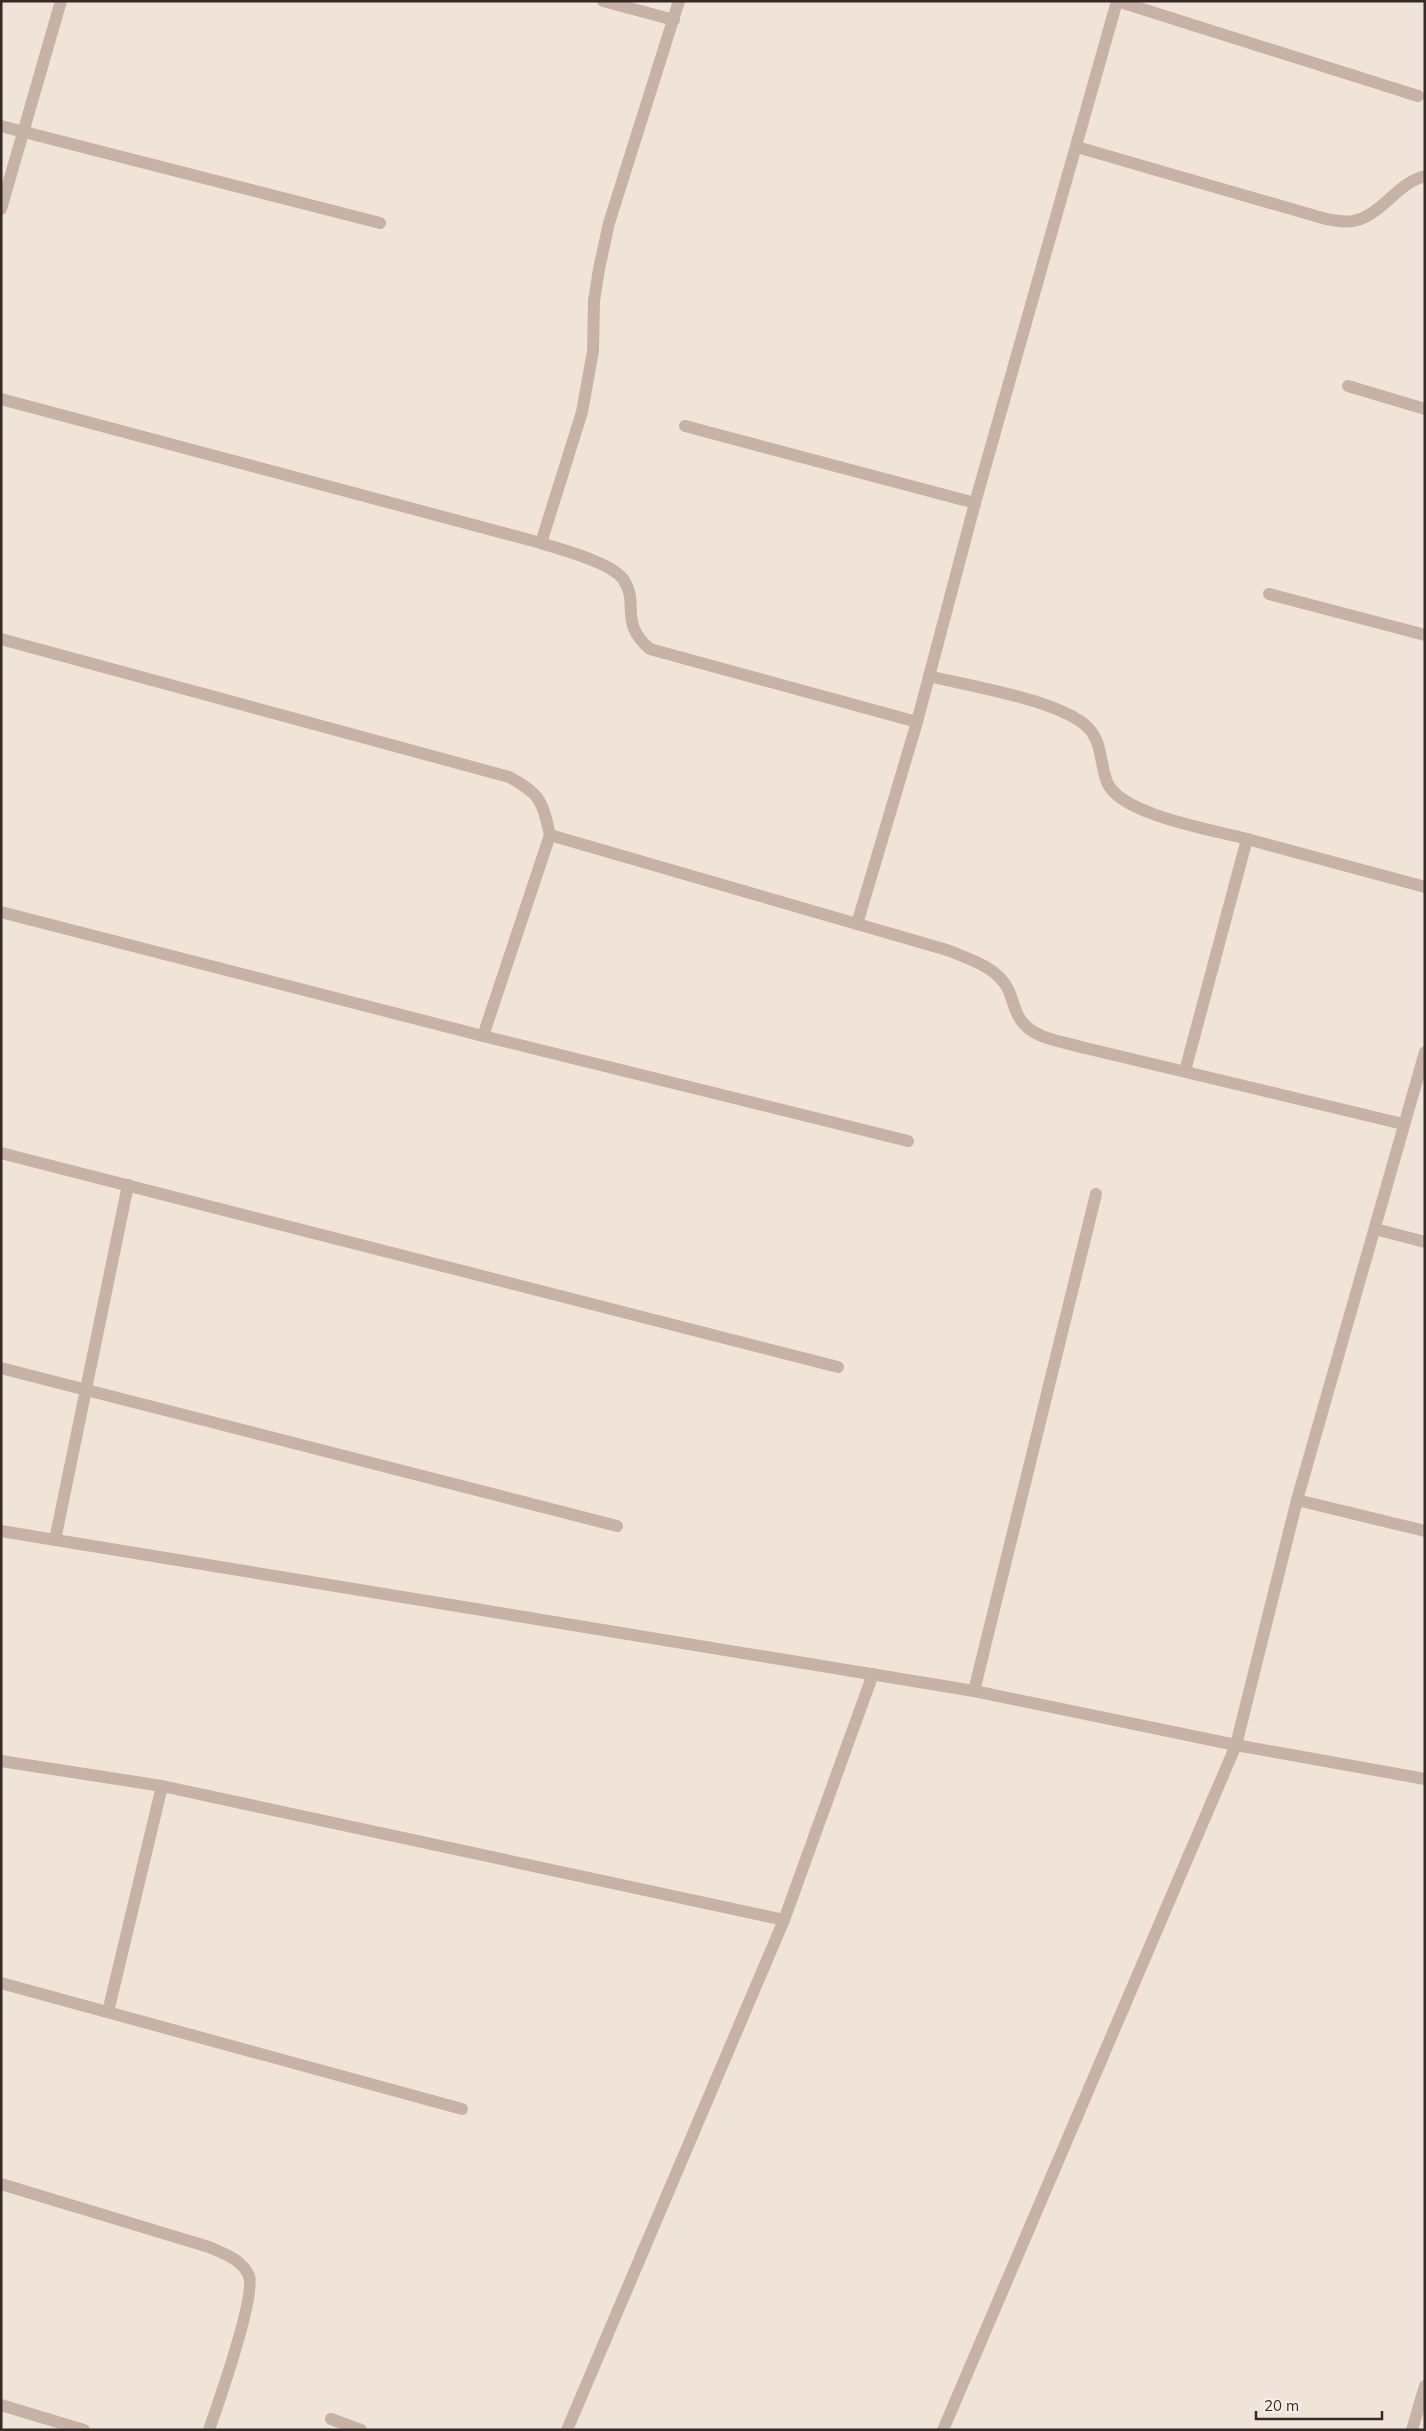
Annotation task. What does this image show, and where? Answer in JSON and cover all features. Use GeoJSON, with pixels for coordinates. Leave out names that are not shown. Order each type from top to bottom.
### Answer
{"type":"FeatureCollection","features":[{"type":"Feature","properties":{"kind":"street"},"geometry":{"type":"LineString","coordinates":[[1,209],[60,1]]}},
{"type":"Feature","properties":{"kind":"street"},"geometry":{"type":"LineString","coordinates":[[603,1],[674,20]]}},
{"type":"Feature","properties":{"kind":"street"},"geometry":{"type":"LineString","coordinates":[[541,543],[582,412],[593,351],[594,300],[609,223],[679,1]]}},
{"type":"Feature","properties":{"kind":"street"},"geometry":{"type":"LineString","coordinates":[[857,924],[917,722],[975,503],[1117,1],[1418,96]]}},
{"type":"Feature","properties":{"kind":"street"},"geometry":{"type":"LineString","coordinates":[[1,126],[380,222]]}},
{"type":"Feature","properties":{"kind":"street"},"geometry":{"type":"LineString","coordinates":[[1077,147],[1326,219],[1354,221],[1374,211],[1416,178],[1425,176]]}},
{"type":"Feature","properties":{"kind":"street"},"geometry":{"type":"LineString","coordinates":[[1348,386],[1425,409]]}},
{"type":"Feature","properties":{"kind":"street"},"geometry":{"type":"LineString","coordinates":[[1,399],[541,543],[608,568],[622,579],[628,590],[633,629],[638,638],[650,649],[917,722]]}},
{"type":"Feature","properties":{"kind":"street"},"geometry":{"type":"LineString","coordinates":[[685,426],[975,503]]}},
{"type":"Feature","properties":{"kind":"street"},"geometry":{"type":"LineString","coordinates":[[1269,594],[1425,635]]}},
{"type":"Feature","properties":{"kind":"street"},"geometry":{"type":"LineString","coordinates":[[1,639],[509,777],[530,788],[540,800],[550,835],[483,1036]]}},
{"type":"Feature","properties":{"kind":"street"},"geometry":{"type":"LineString","coordinates":[[929,676],[1046,705],[1072,716],[1092,731],[1098,740],[1107,782],[1118,797],[1146,812],[1425,887]]}},
{"type":"Feature","properties":{"kind":"street"},"geometry":{"type":"LineString","coordinates":[[550,835],[948,950],[990,970],[1004,982],[1020,1020],[1036,1034],[1081,1047],[1403,1124]]}},
{"type":"Feature","properties":{"kind":"street"},"geometry":{"type":"LineString","coordinates":[[1185,1071],[1247,839]]}},
{"type":"Feature","properties":{"kind":"street"},"geometry":{"type":"LineString","coordinates":[[1,912],[483,1036],[908,1141]]}},
{"type":"Feature","properties":{"kind":"street"},"geometry":{"type":"LineString","coordinates":[[942,2430],[1236,1745],[1297,1500],[1425,1052]]}},
{"type":"Feature","properties":{"kind":"street"},"geometry":{"type":"LineString","coordinates":[[1,1152],[838,1367]]}},
{"type":"Feature","properties":{"kind":"street"},"geometry":{"type":"LineString","coordinates":[[55,1540],[128,1185]]}},
{"type":"Feature","properties":{"kind":"street"},"geometry":{"type":"LineString","coordinates":[[974,1691],[1096,1194]]}},
{"type":"Feature","properties":{"kind":"street"},"geometry":{"type":"LineString","coordinates":[[1375,1229],[1425,1242]]}},
{"type":"Feature","properties":{"kind":"street"},"geometry":{"type":"LineString","coordinates":[[1,1368],[617,1526]]}},
{"type":"Feature","properties":{"kind":"street"},"geometry":{"type":"LineString","coordinates":[[1297,1500],[1425,1531]]}},
{"type":"Feature","properties":{"kind":"street"},"geometry":{"type":"LineString","coordinates":[[1,1531],[974,1691],[1236,1745],[1425,1779]]}},
{"type":"Feature","properties":{"kind":"street"},"geometry":{"type":"LineString","coordinates":[[567,2430],[784,1920],[873,1674]]}},
{"type":"Feature","properties":{"kind":"street"},"geometry":{"type":"LineString","coordinates":[[1,1761],[162,1786],[784,1920]]}},
{"type":"Feature","properties":{"kind":"street"},"geometry":{"type":"LineString","coordinates":[[108,2012],[162,1786]]}},
{"type":"Feature","properties":{"kind":"street"},"geometry":{"type":"LineString","coordinates":[[1,1983],[462,2109]]}},
{"type":"Feature","properties":{"kind":"street"},"geometry":{"type":"LineString","coordinates":[[1,2184],[209,2248],[229,2256],[241,2265],[248,2274],[250,2283],[246,2306],[209,2430]]}},
{"type":"Feature","properties":{"kind":"street"},"geometry":{"type":"LineString","coordinates":[[1412,2430],[1425,2386]]}},
{"type":"Feature","properties":{"kind":"street"},"geometry":{"type":"LineString","coordinates":[[1,2405],[84,2430]]}},
{"type":"Feature","properties":{"kind":"street"},"geometry":{"type":"LineString","coordinates":[[331,2419],[361,2430]]}}]}
